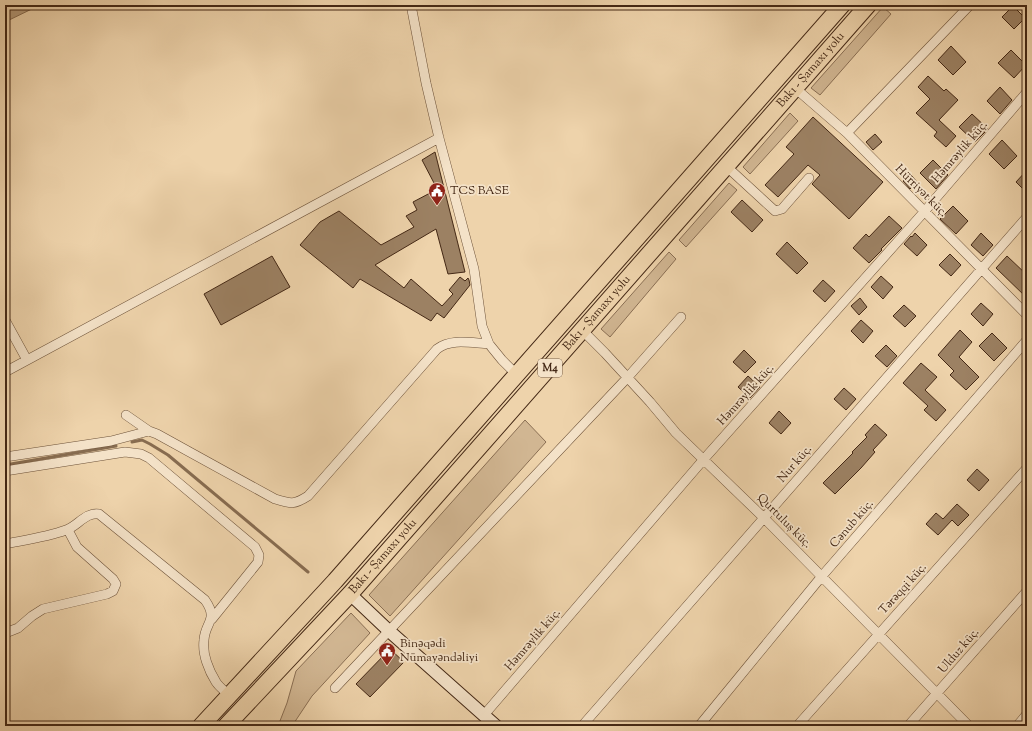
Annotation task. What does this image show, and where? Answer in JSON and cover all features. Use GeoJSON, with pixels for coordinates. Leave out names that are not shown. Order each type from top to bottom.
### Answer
{"type":"FeatureCollection","features":[{"type":"Feature","properties":{"kind":"highway","name":"Bakı - Şamaxı yolu"},"geometry":{"type":"LineString","coordinates":[[201,726],[335,581],[842,5]]}},
{"type":"Feature","properties":{"kind":"highway","name":"Bakı - Şamaxı yolu"},"geometry":{"type":"LineString","coordinates":[[226,726],[350,594],[583,331],[868,5]]}},
{"type":"Feature","properties":{"kind":"street"},"geometry":{"type":"LineString","coordinates":[[410,5],[439,138],[474,269],[482,326],[489,344],[517,376]]}},
{"type":"Feature","properties":{"kind":"street"},"geometry":{"type":"LineString","coordinates":[[847,133],[970,5]]}},
{"type":"Feature","properties":{"kind":"street","name":"Hürriyət küç."},"geometry":{"type":"LineString","coordinates":[[795,88],[847,133],[1027,315]]}},
{"type":"Feature","properties":{"kind":"street","name":"Həmrəylik küç."},"geometry":{"type":"LineString","coordinates":[[488,722],[704,460],[924,212],[1027,92]]}},
{"type":"Feature","properties":{"kind":"street"},"geometry":{"type":"LineString","coordinates":[[5,372],[439,138]]}},
{"type":"Feature","properties":{"kind":"street"},"geometry":{"type":"LineString","coordinates":[[726,166],[775,211],[782,208],[810,178]]}},
{"type":"Feature","properties":{"kind":"street","name":"Nur küç."},"geometry":{"type":"LineString","coordinates":[[582,726],[1027,217]]}},
{"type":"Feature","properties":{"kind":"street"},"geometry":{"type":"LineString","coordinates":[[335,688],[628,377],[681,317]]}},
{"type":"Feature","properties":{"kind":"street"},"geometry":{"type":"LineString","coordinates":[[5,320],[27,360]]}},
{"type":"Feature","properties":{"kind":"street","name":"Qurtuluş küç."},"geometry":{"type":"LineString","coordinates":[[583,331],[628,377],[676,433],[764,518],[969,726]]}},
{"type":"Feature","properties":{"kind":"street","name":"Cənub küç."},"geometry":{"type":"LineString","coordinates":[[699,726],[822,576],[1027,340]]}},
{"type":"Feature","properties":{"kind":"street"},"geometry":{"type":"LineString","coordinates":[[126,415],[149,431],[276,500],[297,503],[308,496],[437,349],[444,344],[452,342],[489,344]]}},
{"type":"Feature","properties":{"kind":"street"},"geometry":{"type":"LineString","coordinates":[[5,457],[122,439],[137,433],[149,431]]}},
{"type":"Feature","properties":{"kind":"street"},"geometry":{"type":"LineString","coordinates":[[122,439],[125,452]]}},
{"type":"Feature","properties":{"kind":"street"},"geometry":{"type":"LineString","coordinates":[[5,471],[133,452],[149,458],[255,547],[259,554],[258,562],[212,619],[205,632],[203,642],[205,653],[217,683],[229,695]]}},
{"type":"Feature","properties":{"kind":"street","name":"Tərəqqi küç."},"geometry":{"type":"LineString","coordinates":[[797,726],[1027,468]]}},
{"type":"Feature","properties":{"kind":"street"},"geometry":{"type":"LineString","coordinates":[[5,544],[68,530],[86,516],[94,513],[99,514],[205,600],[210,606],[212,619]]}},
{"type":"Feature","properties":{"kind":"street"},"geometry":{"type":"LineString","coordinates":[[5,632],[18,628],[43,609],[107,594],[113,591],[116,584],[113,579],[77,547],[68,530]]}},
{"type":"Feature","properties":{"kind":"street","name":"Ulduz küç."},"geometry":{"type":"LineString","coordinates":[[908,726],[1027,591]]}},
{"type":"Feature","properties":{"kind":"street"},"geometry":{"type":"LineString","coordinates":[[350,594],[488,722]]}},
{"type":"Feature","properties":{"kind":"street"},"geometry":{"type":"LineString","coordinates":[[1017,726],[1027,714]]}},
{"type":"Feature","properties":{"kind":"shaded area"},"geometry":{"type":"Polygon","coordinates":[[[5,5],[40,5],[5,22],[5,5]]]}},
{"type":"Feature","properties":{"kind":"shaded area"},"geometry":{"type":"Polygon","coordinates":[[[883,7],[891,14],[820,95],[811,88],[883,7]]]}},
{"type":"Feature","properties":{"kind":"shaded area"},"geometry":{"type":"Polygon","coordinates":[[[790,113],[798,121],[750,174],[743,167],[790,113]]]}},
{"type":"Feature","properties":{"kind":"shaded area"},"geometry":{"type":"Polygon","coordinates":[[[729,183],[737,190],[686,247],[679,240],[729,183]]]}},
{"type":"Feature","properties":{"kind":"shaded area"},"geometry":{"type":"Polygon","coordinates":[[[669,252],[676,259],[610,337],[601,329],[669,252]]]}},
{"type":"Feature","properties":{"kind":"shaded area"},"geometry":{"type":"Polygon","coordinates":[[[525,420],[546,442],[390,616],[369,595],[525,420]]]}},
{"type":"Feature","properties":{"kind":"shaded area"},"geometry":{"type":"Polygon","coordinates":[[[351,613],[370,633],[312,696],[292,726],[278,726],[287,703],[296,671],[351,613]]]}},
{"type":"Feature","properties":{"kind":"building"},"geometry":{"type":"Polygon","coordinates":[[[1013,6],[1025,18],[1014,29],[1002,17],[1013,6]]]}},
{"type":"Feature","properties":{"kind":"building"},"geometry":{"type":"Polygon","coordinates":[[[951,46],[966,62],[953,75],[938,60],[951,46]]]}},
{"type":"Feature","properties":{"kind":"building"},"geometry":{"type":"Polygon","coordinates":[[[1011,50],[1026,65],[1014,78],[998,63],[1011,50]]]}},
{"type":"Feature","properties":{"kind":"building"},"geometry":{"type":"Polygon","coordinates":[[[928,76],[944,91],[946,89],[958,100],[939,120],[956,136],[946,147],[934,136],[937,132],[916,113],[930,99],[918,87],[928,76]]]}},
{"type":"Feature","properties":{"kind":"building"},"geometry":{"type":"Polygon","coordinates":[[[1000,87],[1012,100],[1000,114],[987,101],[1000,87]]]}},
{"type":"Feature","properties":{"kind":"building"},"geometry":{"type":"Polygon","coordinates":[[[972,114],[988,129],[975,142],[959,127],[972,114]]]}},
{"type":"Feature","properties":{"kind":"building"},"geometry":{"type":"Polygon","coordinates":[[[813,117],[883,182],[849,219],[812,184],[820,175],[808,165],[778,197],[765,185],[794,154],[786,147],[813,117]]]}},
{"type":"Feature","properties":{"kind":"building"},"geometry":{"type":"Polygon","coordinates":[[[875,134],[882,142],[873,150],[866,142],[875,134]]]}},
{"type":"Feature","properties":{"kind":"building"},"geometry":{"type":"Polygon","coordinates":[[[1002,140],[1017,156],[1004,169],[989,154],[1002,140]]]}},
{"type":"Feature","properties":{"kind":"building"},"geometry":{"type":"Polygon","coordinates":[[[435,152],[465,272],[448,274],[436,229],[375,265],[404,288],[411,279],[442,306],[453,294],[449,290],[460,277],[465,281],[468,278],[470,285],[444,318],[437,313],[431,321],[360,279],[353,288],[300,245],[320,222],[339,211],[381,245],[414,227],[406,216],[417,210],[413,202],[432,192],[434,183],[422,160],[435,152]]]}},
{"type":"Feature","properties":{"kind":"building"},"geometry":{"type":"Polygon","coordinates":[[[933,160],[948,175],[936,189],[920,173],[933,160]]]}},
{"type":"Feature","properties":{"kind":"building"},"geometry":{"type":"Polygon","coordinates":[[[1027,170],[1027,193],[1016,182],[1027,170]]]}},
{"type":"Feature","properties":{"kind":"building"},"geometry":{"type":"Polygon","coordinates":[[[910,174],[917,182],[910,189],[903,181],[910,174]]]}},
{"type":"Feature","properties":{"kind":"building"},"geometry":{"type":"Polygon","coordinates":[[[742,200],[763,220],[752,232],[731,212],[742,200]]]}},
{"type":"Feature","properties":{"kind":"building"},"geometry":{"type":"Polygon","coordinates":[[[953,206],[968,221],[956,234],[940,219],[953,206]]]}},
{"type":"Feature","properties":{"kind":"building"},"geometry":{"type":"Polygon","coordinates":[[[889,216],[902,228],[869,263],[853,248],[866,234],[869,237],[889,216]]]}},
{"type":"Feature","properties":{"kind":"building"},"geometry":{"type":"Polygon","coordinates":[[[915,233],[927,245],[917,256],[904,244],[915,233]]]}},
{"type":"Feature","properties":{"kind":"building"},"geometry":{"type":"Polygon","coordinates":[[[981,233],[993,245],[983,256],[971,245],[981,233]]]}},
{"type":"Feature","properties":{"kind":"building"},"geometry":{"type":"Polygon","coordinates":[[[787,242],[808,263],[797,274],[776,254],[787,242]]]}},
{"type":"Feature","properties":{"kind":"building"},"geometry":{"type":"Polygon","coordinates":[[[950,254],[961,265],[951,276],[939,265],[950,254]]]}},
{"type":"Feature","properties":{"kind":"building"},"geometry":{"type":"Polygon","coordinates":[[[272,256],[290,287],[221,325],[204,294],[272,256]]]}},
{"type":"Feature","properties":{"kind":"building"},"geometry":{"type":"Polygon","coordinates":[[[1007,256],[1027,275],[1027,298],[996,268],[1007,256]]]}},
{"type":"Feature","properties":{"kind":"building"},"geometry":{"type":"Polygon","coordinates":[[[881,276],[893,287],[883,299],[871,287],[881,276]]]}},
{"type":"Feature","properties":{"kind":"building"},"geometry":{"type":"Polygon","coordinates":[[[823,280],[835,291],[825,302],[813,291],[823,280]]]}},
{"type":"Feature","properties":{"kind":"building"},"geometry":{"type":"Polygon","coordinates":[[[860,298],[867,307],[859,315],[851,306],[860,298]]]}},
{"type":"Feature","properties":{"kind":"building"},"geometry":{"type":"Polygon","coordinates":[[[981,303],[993,314],[983,326],[971,314],[981,303]]]}},
{"type":"Feature","properties":{"kind":"building"},"geometry":{"type":"Polygon","coordinates":[[[904,305],[916,316],[905,327],[893,316],[904,305]]]}},
{"type":"Feature","properties":{"kind":"building"},"geometry":{"type":"Polygon","coordinates":[[[861,320],[873,331],[863,343],[851,331],[861,320]]]}},
{"type":"Feature","properties":{"kind":"building"},"geometry":{"type":"Polygon","coordinates":[[[960,330],[972,342],[959,357],[979,377],[966,390],[950,375],[954,371],[938,355],[960,330]]]}},
{"type":"Feature","properties":{"kind":"building"},"geometry":{"type":"Polygon","coordinates":[[[992,333],[1007,348],[994,361],[979,346],[992,333]]]}},
{"type":"Feature","properties":{"kind":"building"},"geometry":{"type":"Polygon","coordinates":[[[886,345],[897,356],[887,367],[875,356],[886,345]]]}},
{"type":"Feature","properties":{"kind":"building"},"geometry":{"type":"Polygon","coordinates":[[[744,350],[756,362],[745,373],[733,362],[744,350]]]}},
{"type":"Feature","properties":{"kind":"building"},"geometry":{"type":"Polygon","coordinates":[[[921,363],[937,377],[925,390],[946,410],[936,421],[924,410],[928,406],[903,383],[921,363]]]}},
{"type":"Feature","properties":{"kind":"building"},"geometry":{"type":"Polygon","coordinates":[[[748,376],[760,387],[750,398],[738,387],[748,376]]]}},
{"type":"Feature","properties":{"kind":"building"},"geometry":{"type":"Polygon","coordinates":[[[844,388],[856,399],[846,410],[834,399],[844,388]]]}},
{"type":"Feature","properties":{"kind":"building"},"geometry":{"type":"Polygon","coordinates":[[[779,411],[791,423],[781,434],[769,423],[779,411]]]}},
{"type":"Feature","properties":{"kind":"building"},"geometry":{"type":"Polygon","coordinates":[[[875,424],[887,435],[873,450],[875,452],[861,468],[835,494],[823,483],[853,453],[852,452],[867,437],[865,435],[875,424]]]}},
{"type":"Feature","properties":{"kind":"building"},"geometry":{"type":"Polygon","coordinates":[[[977,469],[989,480],[979,491],[967,480],[977,469]]]}},
{"type":"Feature","properties":{"kind":"building"},"geometry":{"type":"Polygon","coordinates":[[[957,504],[969,515],[958,526],[952,520],[938,535],[926,524],[936,513],[943,519],[957,504]]]}},
{"type":"Feature","properties":{"kind":"building"},"geometry":{"type":"Polygon","coordinates":[[[390,649],[404,662],[370,697],[356,684],[390,649]]]}},
{"type":"Feature","properties":{"kind":"waterway"},"geometry":{"type":"LineString","coordinates":[[132,442],[142,440],[168,455],[308,572]]}},
{"type":"Feature","properties":{"kind":"waterway"},"geometry":{"type":"LineString","coordinates":[[5,465],[116,446]]}},
{"type":"Feature","properties":{"kind":"place","name":"TCS BASE"},"geometry":{"type":"Point","coordinates":[437,206]}},
{"type":"Feature","properties":{"kind":"place","name":"Binəqədi Nümayəndəliyi"},"geometry":{"type":"Point","coordinates":[387,666]}}]}
